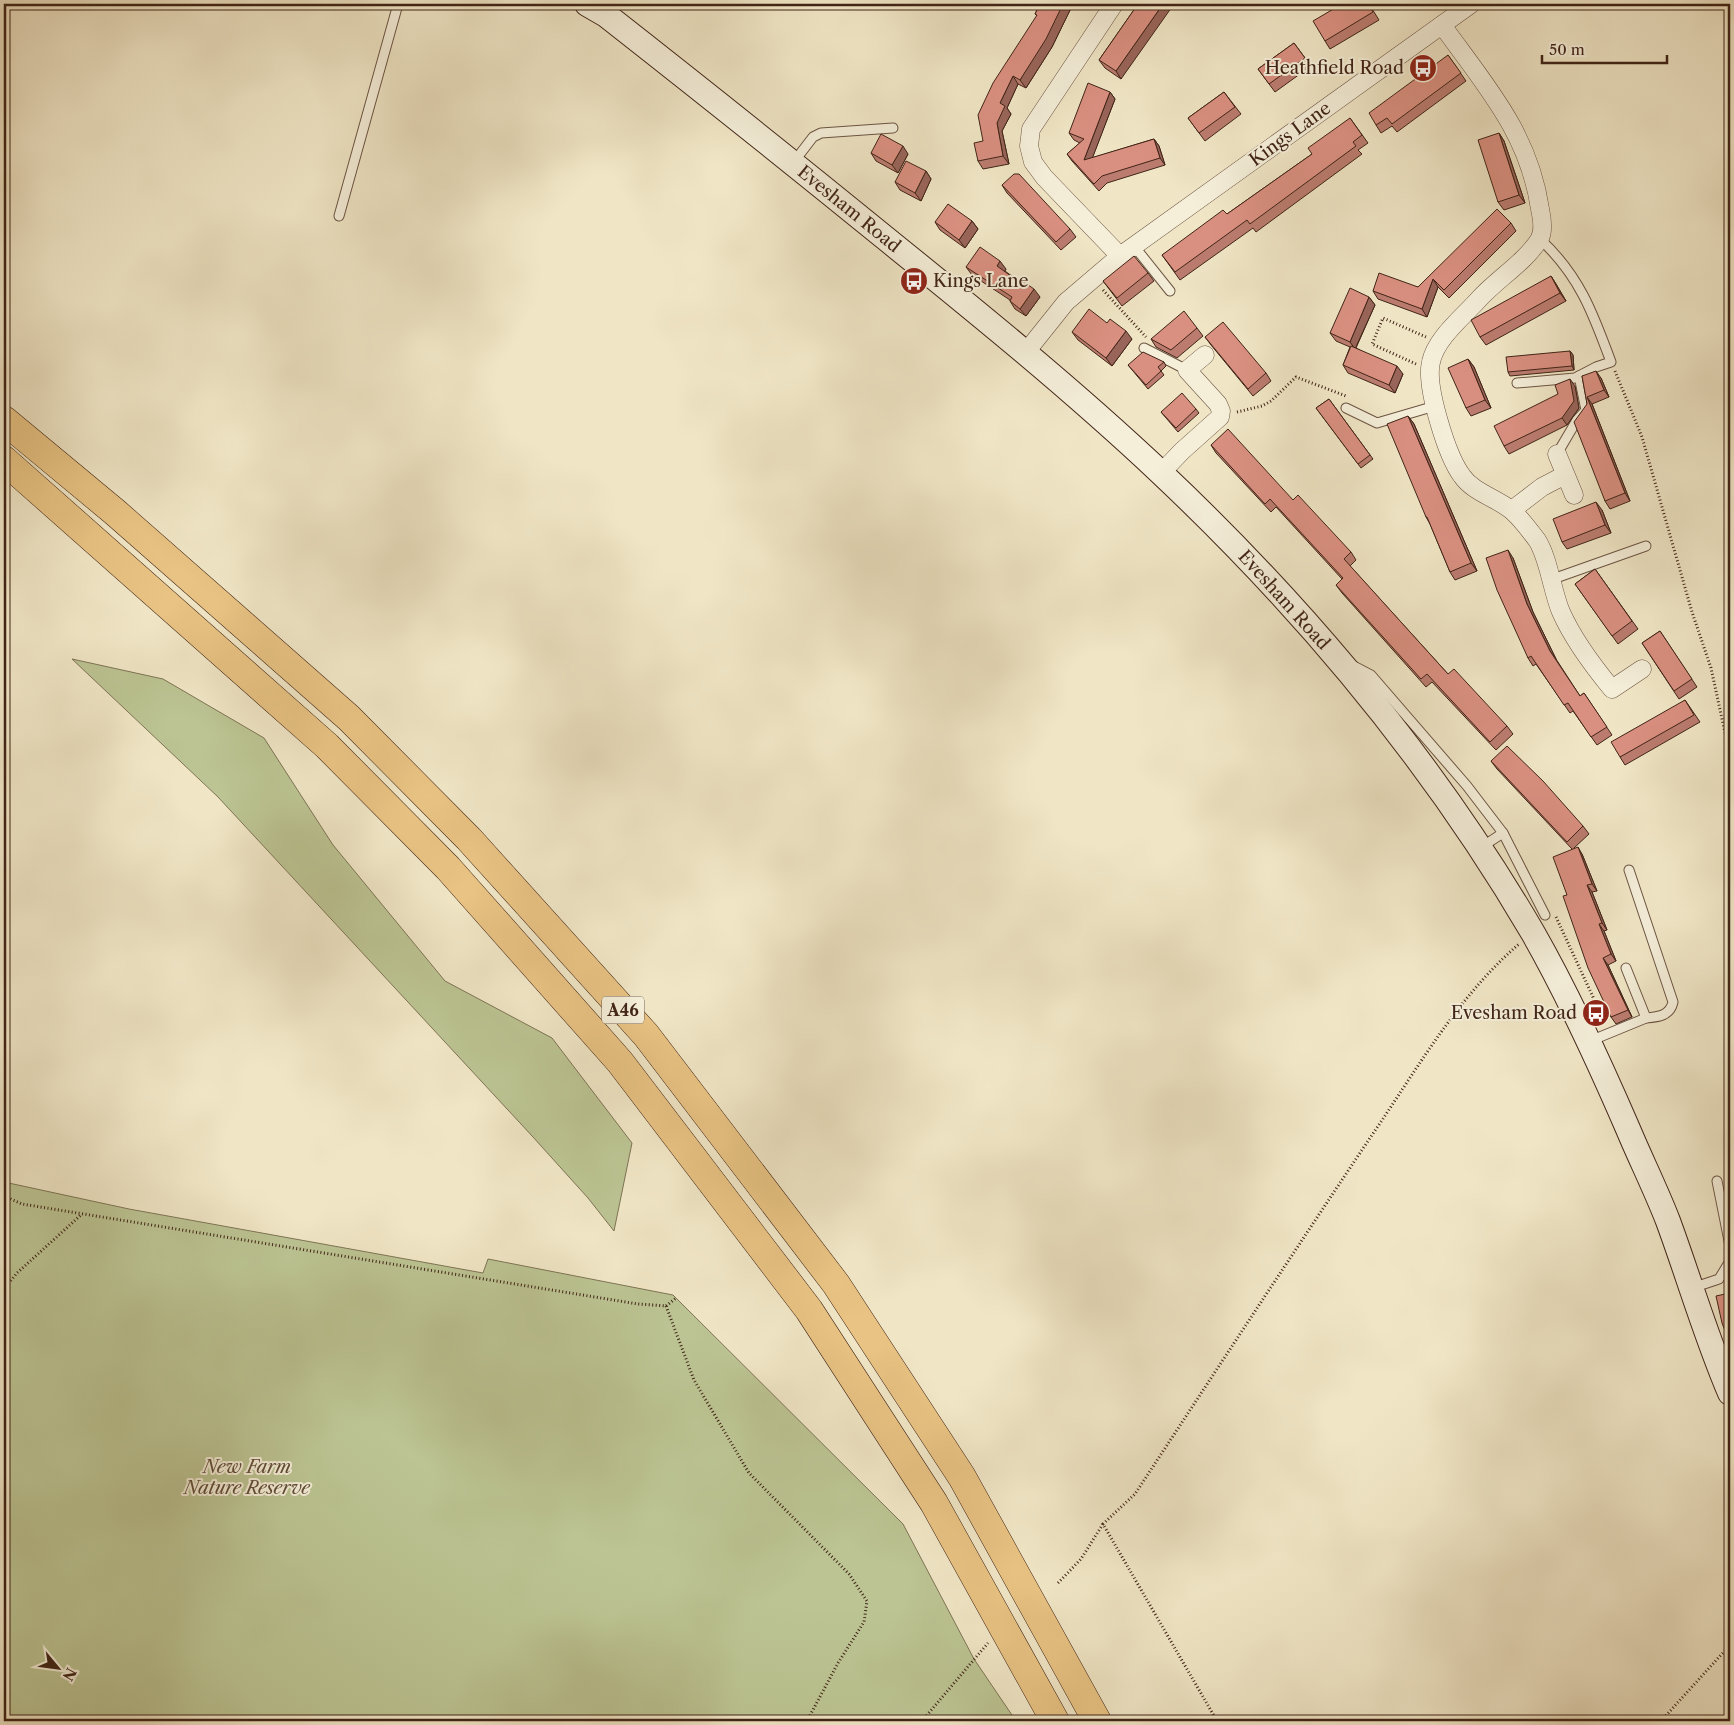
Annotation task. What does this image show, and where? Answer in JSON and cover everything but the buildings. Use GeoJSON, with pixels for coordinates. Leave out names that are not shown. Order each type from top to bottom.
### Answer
{"type":"FeatureCollection","features":[{"type":"Feature","properties":{"kind":"highway","name":"A46"},"geometry":{"type":"LineString","coordinates":[[4,420],[116,513],[349,718],[469,839],[646,1035],[836,1284],[962,1477],[1098,1721]]}},
{"type":"Feature","properties":{"kind":"highway","name":"A46"},"geometry":{"type":"LineString","coordinates":[[4,460],[326,746],[448,868],[620,1062],[809,1310],[934,1504],[1056,1721]]}},
{"type":"Feature","properties":{"kind":"main road","name":"Evesham Road"},"geometry":{"type":"LineString","coordinates":[[587,4],[606,15],[1026,352],[1162,473],[1271,584],[1338,659],[1428,774],[1479,848],[1544,920],[1600,1036],[1717,1362],[1730,1393]]}},
{"type":"Feature","properties":{"kind":"street"},"geometry":{"type":"LineString","coordinates":[[1114,4],[1031,129],[1030,146],[1033,162],[1044,177],[1127,251]]}},
{"type":"Feature","properties":{"kind":"street","name":"Kings Lane"},"geometry":{"type":"LineString","coordinates":[[1026,352],[1066,302],[1127,251],[1442,25],[1467,5]]}},
{"type":"Feature","properties":{"kind":"street"},"geometry":{"type":"LineString","coordinates":[[1442,25],[1514,127],[1529,160],[1542,222],[1540,239],[1485,293],[1440,344],[1431,362],[1430,371],[1430,383],[1435,406],[1447,443],[1462,477],[1478,490],[1512,510],[1538,542],[1562,613],[1599,673],[1612,689],[1642,669]]}},
{"type":"Feature","properties":{"kind":"street"},"geometry":{"type":"LineString","coordinates":[[1162,473],[1182,451],[1220,417],[1221,411],[1218,404],[1187,370],[1205,355]]}},
{"type":"Feature","properties":{"kind":"street"},"geometry":{"type":"LineString","coordinates":[[1557,454],[1574,495]]}},
{"type":"Feature","properties":{"kind":"street"},"geometry":{"type":"LineString","coordinates":[[1512,510],[1542,488],[1566,476]]}},
{"type":"Feature","properties":{"kind":"lane"},"geometry":{"type":"LineString","coordinates":[[340,216],[398,4]]}},
{"type":"Feature","properties":{"kind":"lane"},"geometry":{"type":"LineString","coordinates":[[792,164],[813,137],[821,133],[892,128]]}},
{"type":"Feature","properties":{"kind":"lane"},"geometry":{"type":"LineString","coordinates":[[1517,383],[1575,378],[1611,362],[1586,298],[1568,268],[1540,239]]}},
{"type":"Feature","properties":{"kind":"lane"},"geometry":{"type":"LineString","coordinates":[[1127,251],[1170,291]]}},
{"type":"Feature","properties":{"kind":"lane"},"geometry":{"type":"LineString","coordinates":[[1144,348],[1187,370]]}},
{"type":"Feature","properties":{"kind":"lane"},"geometry":{"type":"LineString","coordinates":[[1557,454],[1577,420],[1586,410],[1579,376]]}},
{"type":"Feature","properties":{"kind":"lane"},"geometry":{"type":"LineString","coordinates":[[1346,408],[1376,423],[1435,406]]}},
{"type":"Feature","properties":{"kind":"lane"},"geometry":{"type":"LineString","coordinates":[[1550,580],[1646,546]]}},
{"type":"Feature","properties":{"kind":"lane"},"geometry":{"type":"LineString","coordinates":[[1338,659],[1371,674],[1454,771],[1503,833],[1544,920]]}},
{"type":"Feature","properties":{"kind":"lane"},"geometry":{"type":"LineString","coordinates":[[1479,848],[1503,833]]}},
{"type":"Feature","properties":{"kind":"lane"},"geometry":{"type":"LineString","coordinates":[[1600,1036],[1646,1018],[1662,1016],[1672,1009],[1673,1002],[1629,870]]}},
{"type":"Feature","properties":{"kind":"lane"},"geometry":{"type":"LineString","coordinates":[[1626,968],[1646,1018]]}},
{"type":"Feature","properties":{"kind":"lane"},"geometry":{"type":"LineString","coordinates":[[1717,1180],[1730,1246]]}},
{"type":"Feature","properties":{"kind":"lane"},"geometry":{"type":"LineString","coordinates":[[1692,1288],[1719,1279],[1730,1261]]}},
{"type":"Feature","properties":{"kind":"path"},"geometry":{"type":"LineString","coordinates":[[1092,279],[1166,360]]}},
{"type":"Feature","properties":{"kind":"path"},"geometry":{"type":"LineString","coordinates":[[1430,371],[1372,344],[1383,318],[1440,344]]}},
{"type":"Feature","properties":{"kind":"path"},"geometry":{"type":"LineString","coordinates":[[1611,362],[1642,437],[1692,612],[1711,668],[1729,751],[1730,770]]}},
{"type":"Feature","properties":{"kind":"path"},"geometry":{"type":"LineString","coordinates":[[1220,417],[1262,406],[1271,401],[1296,377],[1354,399]]}},
{"type":"Feature","properties":{"kind":"path"},"geometry":{"type":"LineString","coordinates":[[1058,1583],[1082,1559],[1103,1524],[1135,1494],[1322,1209],[1461,1004],[1497,962],[1544,920],[1600,1036]]}},
{"type":"Feature","properties":{"kind":"path"},"geometry":{"type":"LineString","coordinates":[[4,1196],[22,1204],[82,1214],[666,1306],[676,1298]]}},
{"type":"Feature","properties":{"kind":"path"},"geometry":{"type":"LineString","coordinates":[[4,1289],[17,1272],[82,1214]]}},
{"type":"Feature","properties":{"kind":"path"},"geometry":{"type":"LineString","coordinates":[[666,1306],[694,1380],[749,1473],[850,1574],[868,1601],[864,1622],[838,1663],[807,1721]]}},
{"type":"Feature","properties":{"kind":"path"},"geometry":{"type":"LineString","coordinates":[[1103,1524],[1217,1721]]}},
{"type":"Feature","properties":{"kind":"path"},"geometry":{"type":"LineString","coordinates":[[922,1721],[990,1641]]}},
{"type":"Feature","properties":{"kind":"path"},"geometry":{"type":"LineString","coordinates":[[1661,1721],[1730,1645]]}},
{"type":"Feature","properties":{"kind":"green space"},"geometry":{"type":"Polygon","coordinates":[[[72,659],[163,679],[264,738],[333,845],[445,981],[552,1038],[632,1143],[614,1231],[588,1198],[533,1137],[218,797],[72,659]]]}},
{"type":"Feature","properties":{"kind":"green space","name":"New Farm Nature Reserve"},"geometry":{"type":"Polygon","coordinates":[[[4,1182],[129,1209],[483,1273],[488,1259],[673,1295],[903,1524],[974,1659],[1016,1721],[4,1721],[4,1182]]]}},
{"type":"Feature","properties":{"kind":"place","name":"Heathfield Road"},"geometry":{"type":"Point","coordinates":[1423,68]}},
{"type":"Feature","properties":{"kind":"place","name":"Kings Lane"},"geometry":{"type":"Point","coordinates":[914,281]}},
{"type":"Feature","properties":{"kind":"place","name":"Evesham Road"},"geometry":{"type":"Point","coordinates":[1596,1013]}}]}
